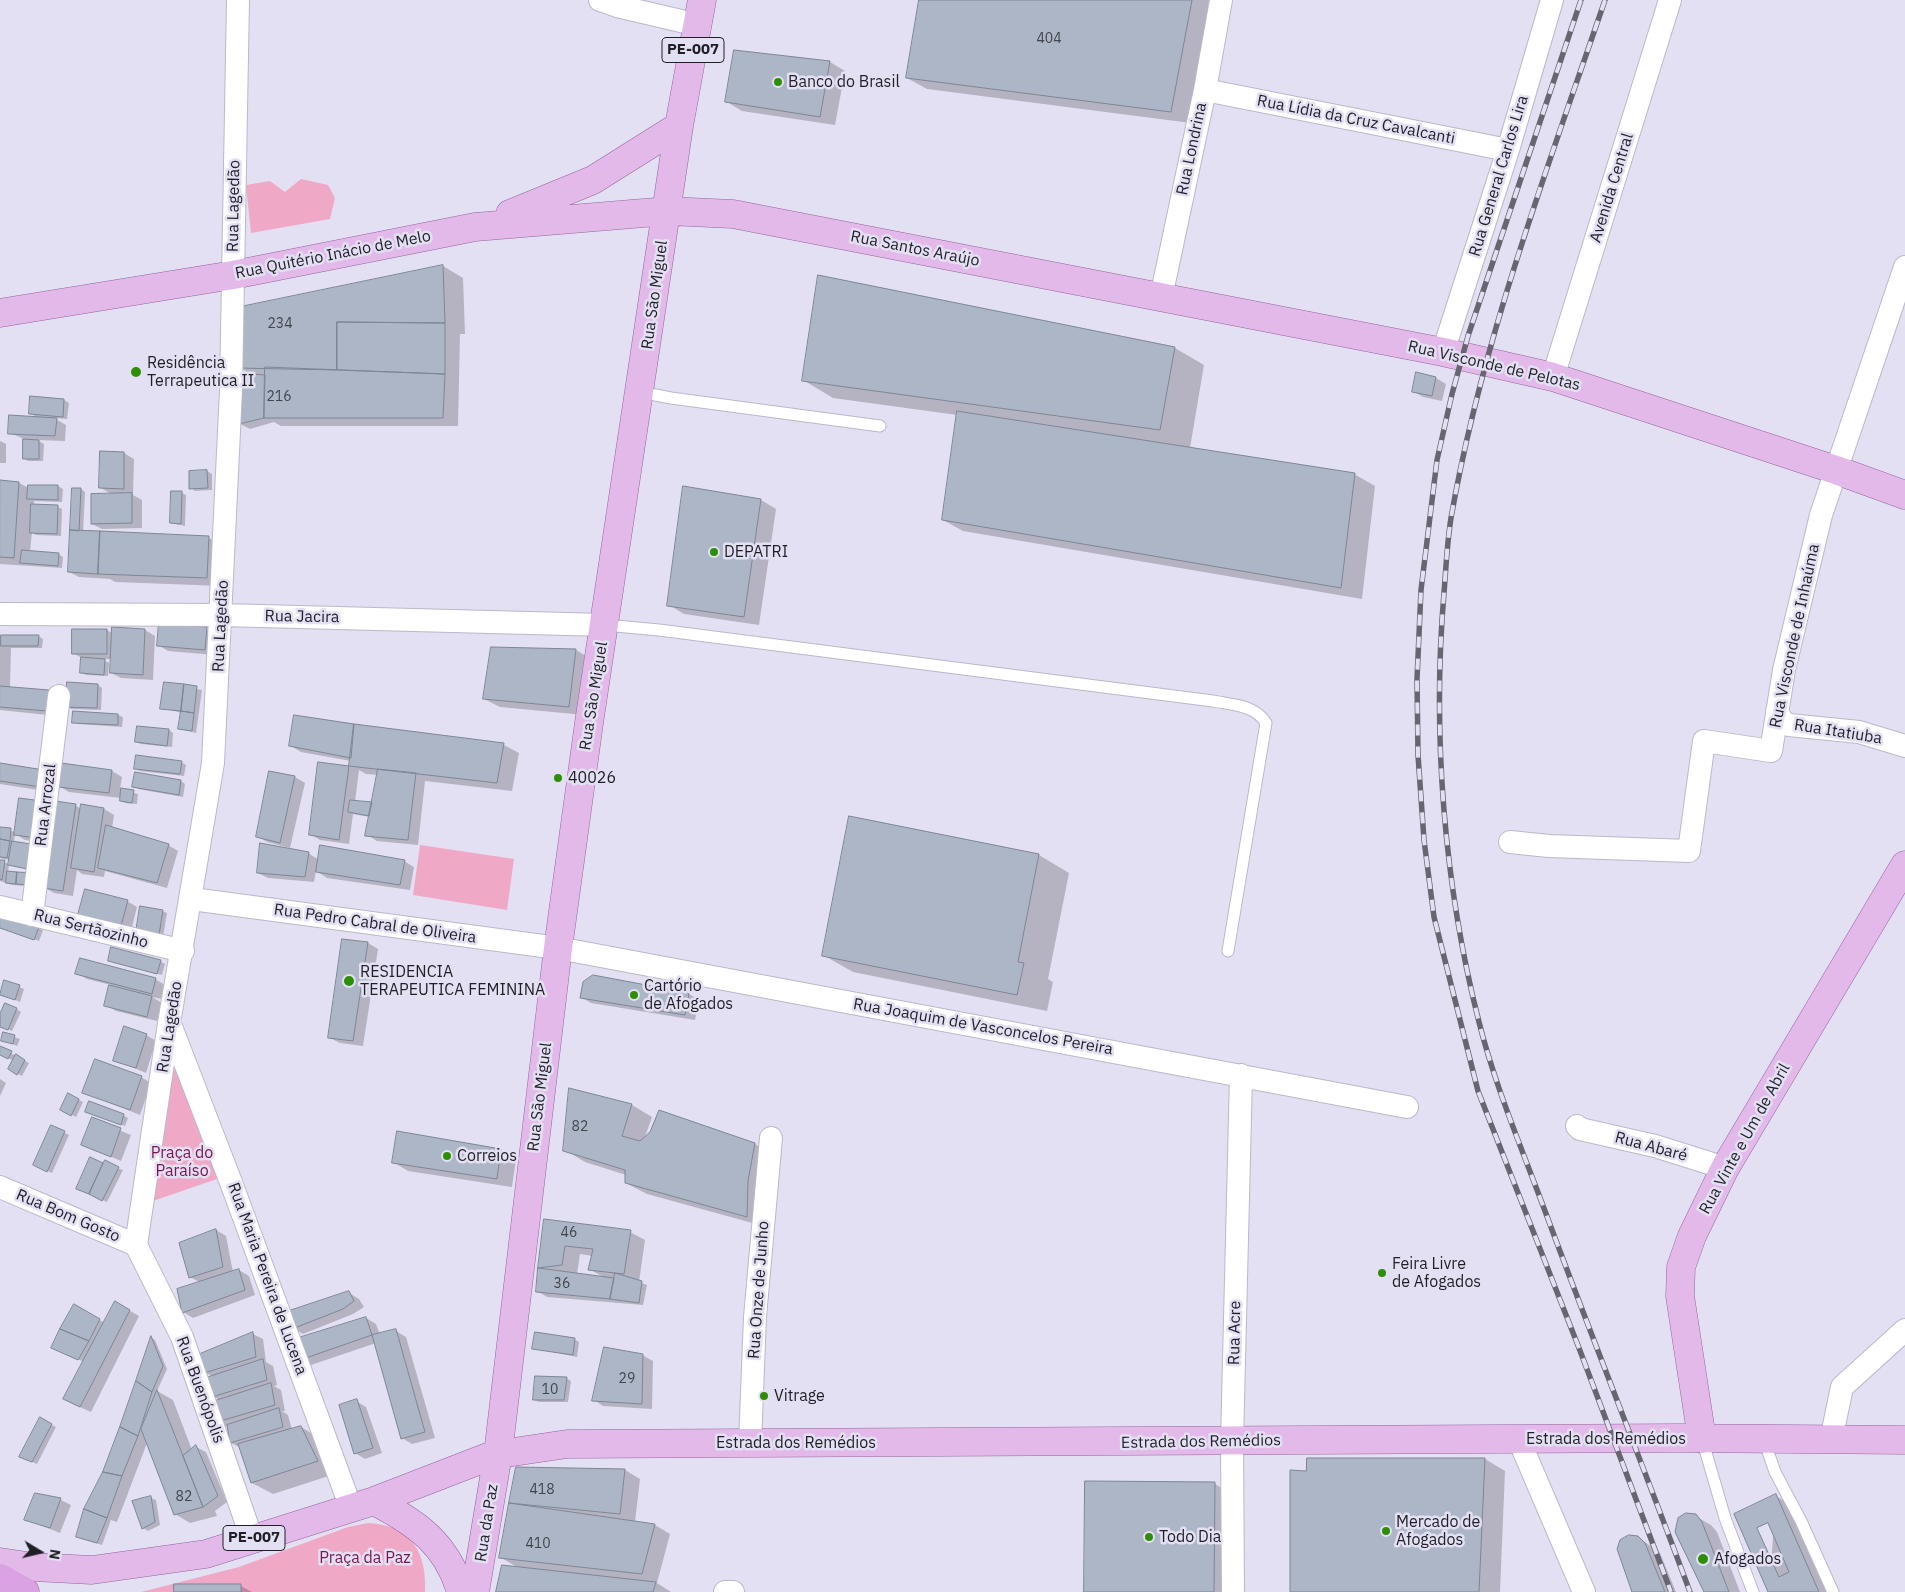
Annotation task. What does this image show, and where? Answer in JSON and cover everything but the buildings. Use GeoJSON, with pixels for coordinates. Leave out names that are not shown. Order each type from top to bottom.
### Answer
{"type":"FeatureCollection","features":[{"type":"Feature","properties":{"kind":"highway"},"geometry":{"type":"LineString","coordinates":[[0,1578],[25,1592]]}},
{"type":"Feature","properties":{"kind":"main road","name":"Rua São Miguel"},"geometry":{"type":"LineString","coordinates":[[498,1454],[558,948],[589,723],[668,211],[679,126],[700,12]]}},
{"type":"Feature","properties":{"kind":"main road"},"geometry":{"type":"LineString","coordinates":[[476,227],[540,204],[593,180],[679,126]]}},
{"type":"Feature","properties":{"kind":"main road","name":"Rua Quitério Inácio de Melo"},"geometry":{"type":"LineString","coordinates":[[0,313],[233,275],[476,227],[668,211]]}},
{"type":"Feature","properties":{"kind":"main road","name":"Rua Santos Araújo"},"geometry":{"type":"LineString","coordinates":[[668,211],[733,214],[1161,297]]}},
{"type":"Feature","properties":{"kind":"main road","name":"Rua Visconde de Pelotas"},"geometry":{"type":"LineString","coordinates":[[1161,297],[1443,352],[1554,377],[1836,470],[1905,495]]}},
{"type":"Feature","properties":{"kind":"main road","name":"Rua Vinte e Um de Abril"},"geometry":{"type":"LineString","coordinates":[[1702,1439],[1680,1296],[1681,1267],[1692,1236],[1725,1168],[1905,865]]}},
{"type":"Feature","properties":{"kind":"main road","name":"Estrada dos Remédios"},"geometry":{"type":"LineString","coordinates":[[498,1454],[567,1444],[1702,1439],[1905,1440]]}},
{"type":"Feature","properties":{"kind":"main road","name":"PE-007"},"geometry":{"type":"LineString","coordinates":[[0,1562],[34,1567],[92,1570],[206,1554],[362,1505],[498,1454]]}},
{"type":"Feature","properties":{"kind":"main road","name":"Rua da Paz"},"geometry":{"type":"LineString","coordinates":[[475,1592],[498,1454]]}},
{"type":"Feature","properties":{"kind":"main road"},"geometry":{"type":"LineString","coordinates":[[362,1505],[422,1529],[432,1539],[456,1574],[461,1592]]}},
{"type":"Feature","properties":{"kind":"street","name":"Rua Lagedão"},"geometry":{"type":"LineString","coordinates":[[136,1245],[170,1023],[213,764],[222,615],[231,390],[238,0]]}},
{"type":"Feature","properties":{"kind":"street"},"geometry":{"type":"LineString","coordinates":[[600,0],[617,6],[700,12]]}},
{"type":"Feature","properties":{"kind":"street","name":"Rua Londrina"},"geometry":{"type":"LineString","coordinates":[[1161,297],[1205,90],[1221,0]]}},
{"type":"Feature","properties":{"kind":"street","name":"Rua General Carlos Lira"},"geometry":{"type":"LineString","coordinates":[[1443,352],[1508,150],[1552,0]]}},
{"type":"Feature","properties":{"kind":"street","name":"Avenida Central"},"geometry":{"type":"LineString","coordinates":[[1554,377],[1670,0]]}},
{"type":"Feature","properties":{"kind":"street","name":"Rua Lídia da Cruz Cavalcanti"},"geometry":{"type":"LineString","coordinates":[[1205,90],[1508,150]]}},
{"type":"Feature","properties":{"kind":"street","name":"Rua Visconde de Inhaúma"},"geometry":{"type":"LineString","coordinates":[[1510,842],[1549,846],[1689,851],[1704,741],[1771,751],[1784,670],[1821,515],[1905,267]]}},
{"type":"Feature","properties":{"kind":"street","name":"Rua Jacira"},"geometry":{"type":"LineString","coordinates":[[0,614],[222,615],[605,624]]}},
{"type":"Feature","properties":{"kind":"street","name":"Rua Arrozal"},"geometry":{"type":"LineString","coordinates":[[32,914],[59,696]]}},
{"type":"Feature","properties":{"kind":"street","name":"Rua Itatiuba"},"geometry":{"type":"LineString","coordinates":[[1777,711],[1782,721],[1789,725],[1859,732],[1905,746]]}},
{"type":"Feature","properties":{"kind":"street","name":"Rua Pedro Cabral de Oliveira"},"geometry":{"type":"LineString","coordinates":[[192,899],[558,948]]}},
{"type":"Feature","properties":{"kind":"street","name":"Rua Sertãozinho"},"geometry":{"type":"LineString","coordinates":[[0,907],[183,951]]}},
{"type":"Feature","properties":{"kind":"street","name":"Rua Joaquim de Vasconcelos Pereira"},"geometry":{"type":"LineString","coordinates":[[558,948],[1407,1107]]}},
{"type":"Feature","properties":{"kind":"street","name":"Rua Maria Pereira de Lucena"},"geometry":{"type":"LineString","coordinates":[[170,1023],[232,1185],[362,1505]]}},
{"type":"Feature","properties":{"kind":"street","name":"Rua Acre"},"geometry":{"type":"LineString","coordinates":[[1233,1592],[1232,1442],[1241,1075]]}},
{"type":"Feature","properties":{"kind":"street","name":"Rua Abaré"},"geometry":{"type":"LineString","coordinates":[[1577,1126],[1580,1129],[1655,1146],[1725,1168]]}},
{"type":"Feature","properties":{"kind":"street","name":"Rua Onze de Junho"},"geometry":{"type":"LineString","coordinates":[[750,1443],[755,1317],[772,1138]]}},
{"type":"Feature","properties":{"kind":"street","name":"Rua Bom Gosto"},"geometry":{"type":"LineString","coordinates":[[0,1187],[136,1245]]}},
{"type":"Feature","properties":{"kind":"street","name":"Rua Buenópolis"},"geometry":{"type":"LineString","coordinates":[[136,1245],[182,1337],[252,1539]]}},
{"type":"Feature","properties":{"kind":"street"},"geometry":{"type":"LineString","coordinates":[[1831,1440],[1842,1386],[1905,1330]]}},
{"type":"Feature","properties":{"kind":"street"},"geometry":{"type":"LineString","coordinates":[[1519,1440],[1584,1592]]}},
{"type":"Feature","properties":{"kind":"street"},"geometry":{"type":"LineString","coordinates":[[725,1592],[733,1592]]}},
{"type":"Feature","properties":{"kind":"lane"},"geometry":{"type":"LineString","coordinates":[[640,392],[671,398],[880,426]]}},
{"type":"Feature","properties":{"kind":"lane"},"geometry":{"type":"LineString","coordinates":[[605,624],[1213,701],[1252,709],[1261,714],[1266,723],[1228,951]]}},
{"type":"Feature","properties":{"kind":"lane"},"geometry":{"type":"LineString","coordinates":[[1702,1439],[1725,1518],[1753,1592]]}},
{"type":"Feature","properties":{"kind":"lane"},"geometry":{"type":"LineString","coordinates":[[1764,1440],[1775,1472],[1801,1521],[1833,1592]]}},
{"type":"Feature","properties":{"kind":"green space"},"geometry":{"type":"Polygon","coordinates":[[[301,179],[328,185],[335,198],[330,219],[251,233],[246,185],[270,181],[285,192],[301,179]]]}},
{"type":"Feature","properties":{"kind":"green space"},"geometry":{"type":"Polygon","coordinates":[[[420,845],[514,859],[507,910],[413,895],[420,845]]]}},
{"type":"Feature","properties":{"kind":"green space","name":"Praça do Paraíso"},"geometry":{"type":"Polygon","coordinates":[[[174,1070],[178,1071],[185,1085],[217,1179],[150,1202],[171,1072],[174,1070]]]}},
{"type":"Feature","properties":{"kind":"green space","name":"Praça da Paz"},"geometry":{"type":"Polygon","coordinates":[[[368,1523],[395,1529],[413,1543],[423,1565],[425,1592],[141,1592],[239,1567],[348,1527],[368,1523]]]}},
{"type":"Feature","properties":{"kind":"railway"},"geometry":{"type":"LineString","coordinates":[[1581,0],[1468,336],[1437,460],[1421,590],[1417,679],[1418,755],[1424,840],[1434,917],[1478,1091],[1579,1348],[1671,1592]]}},
{"type":"Feature","properties":{"kind":"railway"},"geometry":{"type":"LineString","coordinates":[[1605,0],[1518,256],[1480,386],[1464,452],[1451,518],[1447,556],[1439,700],[1441,755],[1449,863],[1457,917],[1485,1046],[1509,1117],[1690,1592]]}},
{"type":"Feature","properties":{"kind":"place","name":"Banco do Brasil"},"geometry":{"type":"Point","coordinates":[778,82]}},
{"type":"Feature","properties":{"kind":"place","name":"Residência Terrapeutica II"},"geometry":{"type":"Point","coordinates":[136,372]}},
{"type":"Feature","properties":{"kind":"place","name":"DEPATRI"},"geometry":{"type":"Point","coordinates":[714,552]}},
{"type":"Feature","properties":{"kind":"place","name":"40026"},"geometry":{"type":"Point","coordinates":[558,778]}},
{"type":"Feature","properties":{"kind":"place","name":"RESIDENCIA TERAPEUTICA FEMININA"},"geometry":{"type":"Point","coordinates":[349,981]}},
{"type":"Feature","properties":{"kind":"place","name":"Cartório de Afogados"},"geometry":{"type":"Point","coordinates":[634,995]}},
{"type":"Feature","properties":{"kind":"place","name":"Correios"},"geometry":{"type":"Point","coordinates":[447,1156]}},
{"type":"Feature","properties":{"kind":"place","name":"Feira Livre de Afogados"},"geometry":{"type":"Point","coordinates":[1382,1273]}},
{"type":"Feature","properties":{"kind":"place","name":"Vitrage"},"geometry":{"type":"Point","coordinates":[764,1396]}},
{"type":"Feature","properties":{"kind":"place","name":"Mercado de Afogados"},"geometry":{"type":"Point","coordinates":[1386,1531]}},
{"type":"Feature","properties":{"kind":"place","name":"Todo Dia"},"geometry":{"type":"Point","coordinates":[1149,1537]}},
{"type":"Feature","properties":{"kind":"place","name":"Afogados"},"geometry":{"type":"Point","coordinates":[1703,1559]}}]}
